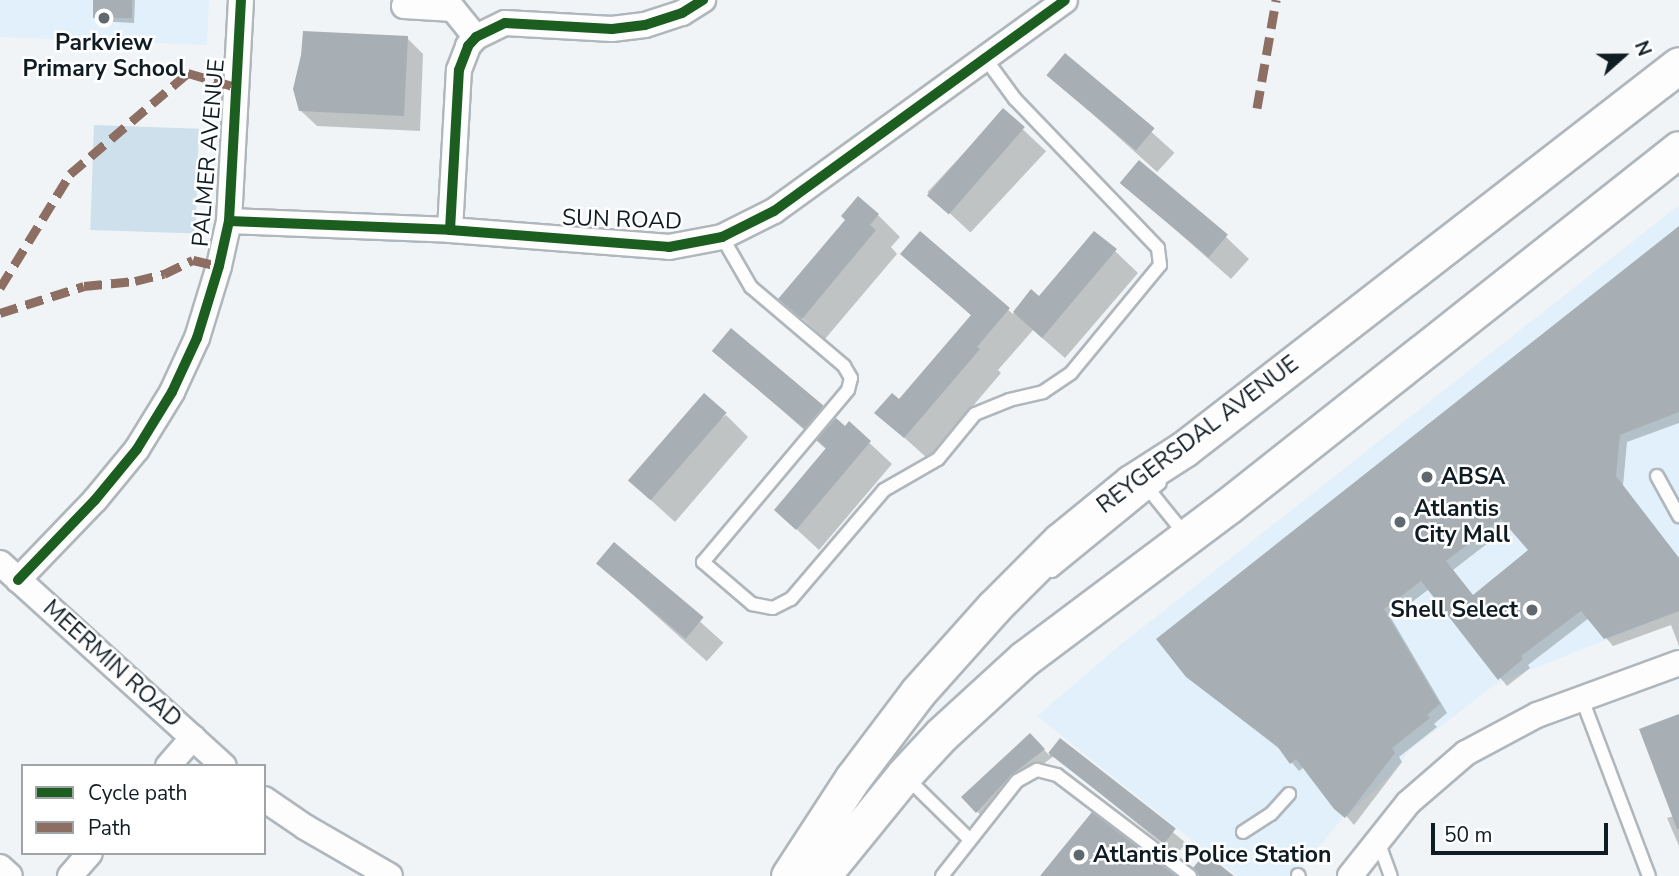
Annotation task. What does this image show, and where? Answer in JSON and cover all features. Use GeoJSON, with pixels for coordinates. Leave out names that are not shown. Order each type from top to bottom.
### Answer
{"type":"FeatureCollection","features":[{"type":"Feature","properties":{"kind":"main road","name":"REYGERSDAL AVENUE"},"geometry":{"type":"LineString","coordinates":[[789,876],[822,822],[884,734],[984,617],[1059,541],[1101,507],[1184,449],[1679,65]]}},
{"type":"Feature","properties":{"kind":"main road"},"geometry":{"type":"LineString","coordinates":[[822,876],[904,775],[982,696],[1068,623],[1228,506],[1679,149]]}},
{"type":"Feature","properties":{"kind":"street","name":"PALMER AVENUE"},"geometry":{"type":"LineString","coordinates":[[19,580],[117,475],[155,421],[197,338],[216,277],[229,221],[241,0]]}},
{"type":"Feature","properties":{"kind":"street"},"geometry":{"type":"LineString","coordinates":[[450,230],[459,70],[468,46],[476,37],[505,23],[612,29],[645,25],[682,13],[703,0]]}},
{"type":"Feature","properties":{"kind":"street","name":"SUN ROAD"},"geometry":{"type":"LineString","coordinates":[[229,221],[450,230],[669,247],[722,237],[774,211],[1065,0]]}},
{"type":"Feature","properties":{"kind":"street"},"geometry":{"type":"LineString","coordinates":[[404,6],[453,9],[476,37]]}},
{"type":"Feature","properties":{"kind":"street","name":"MEERMIN ROAD"},"geometry":{"type":"LineString","coordinates":[[0,564],[221,764]]}},
{"type":"Feature","properties":{"kind":"street"},"geometry":{"type":"LineString","coordinates":[[1350,876],[1424,787],[1466,753],[1512,726],[1679,663]]}},
{"type":"Feature","properties":{"kind":"street"},"geometry":{"type":"LineString","coordinates":[[170,764],[193,737]]}},
{"type":"Feature","properties":{"kind":"street"},"geometry":{"type":"LineString","coordinates":[[266,800],[305,827],[390,876]]}},
{"type":"Feature","properties":{"kind":"street"},"geometry":{"type":"LineString","coordinates":[[70,876],[88,855]]}},
{"type":"Feature","properties":{"kind":"street"},"geometry":{"type":"LineString","coordinates":[[0,867],[9,876]]}},
{"type":"Feature","properties":{"kind":"lane"},"geometry":{"type":"LineString","coordinates":[[722,237],[751,287],[844,366],[851,378],[848,390],[703,562],[752,604],[773,608],[791,599],[884,490],[938,458],[975,414],[1009,400],[1043,392],[1071,373],[1160,265],[1158,248],[1015,99],[985,58]]}},
{"type":"Feature","properties":{"kind":"lane"},"geometry":{"type":"LineString","coordinates":[[1363,328],[1679,78]]}},
{"type":"Feature","properties":{"kind":"lane"},"geometry":{"type":"LineString","coordinates":[[984,617],[1075,554],[1150,491],[1214,443]]}},
{"type":"Feature","properties":{"kind":"lane"},"geometry":{"type":"LineString","coordinates":[[1657,476],[1679,516]]}},
{"type":"Feature","properties":{"kind":"lane"},"geometry":{"type":"LineString","coordinates":[[1150,491],[1179,527]]}},
{"type":"Feature","properties":{"kind":"lane"},"geometry":{"type":"LineString","coordinates":[[1068,623],[1110,583],[1199,510]]}},
{"type":"Feature","properties":{"kind":"lane"},"geometry":{"type":"LineString","coordinates":[[1582,698],[1648,876]]}},
{"type":"Feature","properties":{"kind":"lane"},"geometry":{"type":"LineString","coordinates":[[942,876],[1017,781],[1037,770],[1057,775],[1190,876]]}},
{"type":"Feature","properties":{"kind":"lane"},"geometry":{"type":"LineString","coordinates":[[904,775],[970,840]]}},
{"type":"Feature","properties":{"kind":"lane"},"geometry":{"type":"LineString","coordinates":[[1243,832],[1271,814],[1289,794]]}},
{"type":"Feature","properties":{"kind":"lane"},"geometry":{"type":"LineString","coordinates":[[1378,841],[1391,876]]}},
{"type":"Feature","properties":{"kind":"shaded area","name":"Parkview Primary School"},"geometry":{"type":"Polygon","coordinates":[[[0,0],[209,0],[207,45],[0,37],[0,0]]]}},
{"type":"Feature","properties":{"kind":"shaded area"},"geometry":{"type":"Polygon","coordinates":[[[94,125],[199,129],[195,234],[90,230],[94,125]]]}},
{"type":"Feature","properties":{"kind":"shaded area"},"geometry":{"type":"Polygon","coordinates":[[[1679,205],[1679,611],[1497,683],[1410,750],[1392,773],[1343,817],[1295,876],[1237,876],[1037,716],[1119,646],[1679,205]]]}},
{"type":"Feature","properties":{"kind":"building"},"geometry":{"type":"Polygon","coordinates":[[[93,0],[132,0],[132,18],[93,18],[93,0]]]}},
{"type":"Feature","properties":{"kind":"building"},"geometry":{"type":"Polygon","coordinates":[[[303,31],[408,36],[404,116],[299,111],[293,89],[301,55],[303,31]]]}},
{"type":"Feature","properties":{"kind":"building"},"geometry":{"type":"Polygon","coordinates":[[[1065,53],[1155,128],[1136,150],[1046,75],[1065,53]]]}},
{"type":"Feature","properties":{"kind":"building"},"geometry":{"type":"Polygon","coordinates":[[[1003,108],[1025,127],[949,215],[927,196],[1003,108]]]}},
{"type":"Feature","properties":{"kind":"building"},"geometry":{"type":"Polygon","coordinates":[[[1139,160],[1228,235],[1209,258],[1120,183],[1139,160]]]}},
{"type":"Feature","properties":{"kind":"building"},"geometry":{"type":"Polygon","coordinates":[[[858,196],[879,214],[870,225],[876,230],[802,319],[778,299],[845,220],[841,216],[858,196]]]}},
{"type":"Feature","properties":{"kind":"building","name":"Atlantis City Mall"},"geometry":{"type":"Polygon","coordinates":[[[1679,226],[1679,412],[1620,435],[1616,476],[1679,558],[1679,611],[1604,639],[1581,611],[1521,656],[1523,659],[1498,680],[1421,581],[1384,609],[1440,704],[1427,715],[1430,718],[1392,748],[1395,753],[1345,818],[1334,809],[1296,759],[1290,764],[1277,746],[1186,677],[1156,639],[1679,226]],[[1501,519],[1446,561],[1473,595],[1528,550],[1501,519]]]}},
{"type":"Feature","properties":{"kind":"building"},"geometry":{"type":"Polygon","coordinates":[[[920,231],[1010,308],[977,347],[980,349],[904,438],[874,413],[892,393],[899,399],[971,315],[900,254],[920,231]]]}},
{"type":"Feature","properties":{"kind":"building"},"geometry":{"type":"Polygon","coordinates":[[[1094,231],[1117,249],[1042,338],[1013,312],[1031,289],[1039,296],[1094,231]]]}},
{"type":"Feature","properties":{"kind":"building"},"geometry":{"type":"Polygon","coordinates":[[[731,328],[824,406],[804,429],[712,351],[731,328]]]}},
{"type":"Feature","properties":{"kind":"building"},"geometry":{"type":"Polygon","coordinates":[[[704,393],[727,413],[651,500],[628,481],[704,393]]]}},
{"type":"Feature","properties":{"kind":"building"},"geometry":{"type":"Polygon","coordinates":[[[836,418],[845,426],[849,421],[871,441],[796,530],[774,510],[826,448],[817,440],[836,418]]]}},
{"type":"Feature","properties":{"kind":"building"},"geometry":{"type":"Polygon","coordinates":[[[614,542],[704,617],[686,639],[596,563],[614,542]]]}},
{"type":"Feature","properties":{"kind":"building"},"geometry":{"type":"Polygon","coordinates":[[[1679,714],[1679,829],[1677,829],[1639,729],[1679,714]]]}},
{"type":"Feature","properties":{"kind":"building"},"geometry":{"type":"Polygon","coordinates":[[[1030,733],[1045,749],[1011,775],[976,813],[961,797],[1030,733]]]}},
{"type":"Feature","properties":{"kind":"building"},"geometry":{"type":"Polygon","coordinates":[[[1060,738],[1176,829],[1164,843],[1048,753],[1060,738]]]}},
{"type":"Feature","properties":{"kind":"building"},"geometry":{"type":"Polygon","coordinates":[[[1092,812],[1176,876],[1040,876],[1092,812]]]}},
{"type":"Feature","properties":{"kind":"building"},"geometry":{"type":"Polygon","coordinates":[[[1205,853],[1234,876],[1199,876],[1193,868],[1205,853]]]}},
{"type":"Feature","properties":{"kind":"marked path"},"geometry":{"type":"LineString","coordinates":[[1257,108],[1276,0]]}},
{"type":"Feature","properties":{"kind":"marked path"},"geometry":{"type":"LineString","coordinates":[[0,288],[70,174],[188,73],[236,87]]}},
{"type":"Feature","properties":{"kind":"marked path"},"geometry":{"type":"LineString","coordinates":[[0,313],[84,286],[135,281],[164,274],[193,260],[219,266]]}},
{"type":"Feature","properties":{"kind":"cycle path"},"geometry":{"type":"LineString","coordinates":[[18,580],[95,500],[137,449],[172,392],[197,338],[219,266],[229,221],[241,0]]}},
{"type":"Feature","properties":{"kind":"cycle path"},"geometry":{"type":"LineString","coordinates":[[450,230],[459,70],[468,46],[476,37],[505,23],[612,29],[645,25],[682,13],[703,0]]}},
{"type":"Feature","properties":{"kind":"cycle path"},"geometry":{"type":"LineString","coordinates":[[229,221],[450,230],[669,247],[722,237],[774,211],[1065,0]]}},
{"type":"Feature","properties":{"kind":"place","name":"Parkview Primary School"},"geometry":{"type":"Point","coordinates":[104,18]}},
{"type":"Feature","properties":{"kind":"place","name":"ABSA"},"geometry":{"type":"Point","coordinates":[1427,477]}},
{"type":"Feature","properties":{"kind":"place","name":"Atlantis City Mall"},"geometry":{"type":"Point","coordinates":[1400,522]}},
{"type":"Feature","properties":{"kind":"place","name":"Shell Select"},"geometry":{"type":"Point","coordinates":[1532,610]}},
{"type":"Feature","properties":{"kind":"place","name":"Atlantis Police Station"},"geometry":{"type":"Point","coordinates":[1079,855]}}]}
